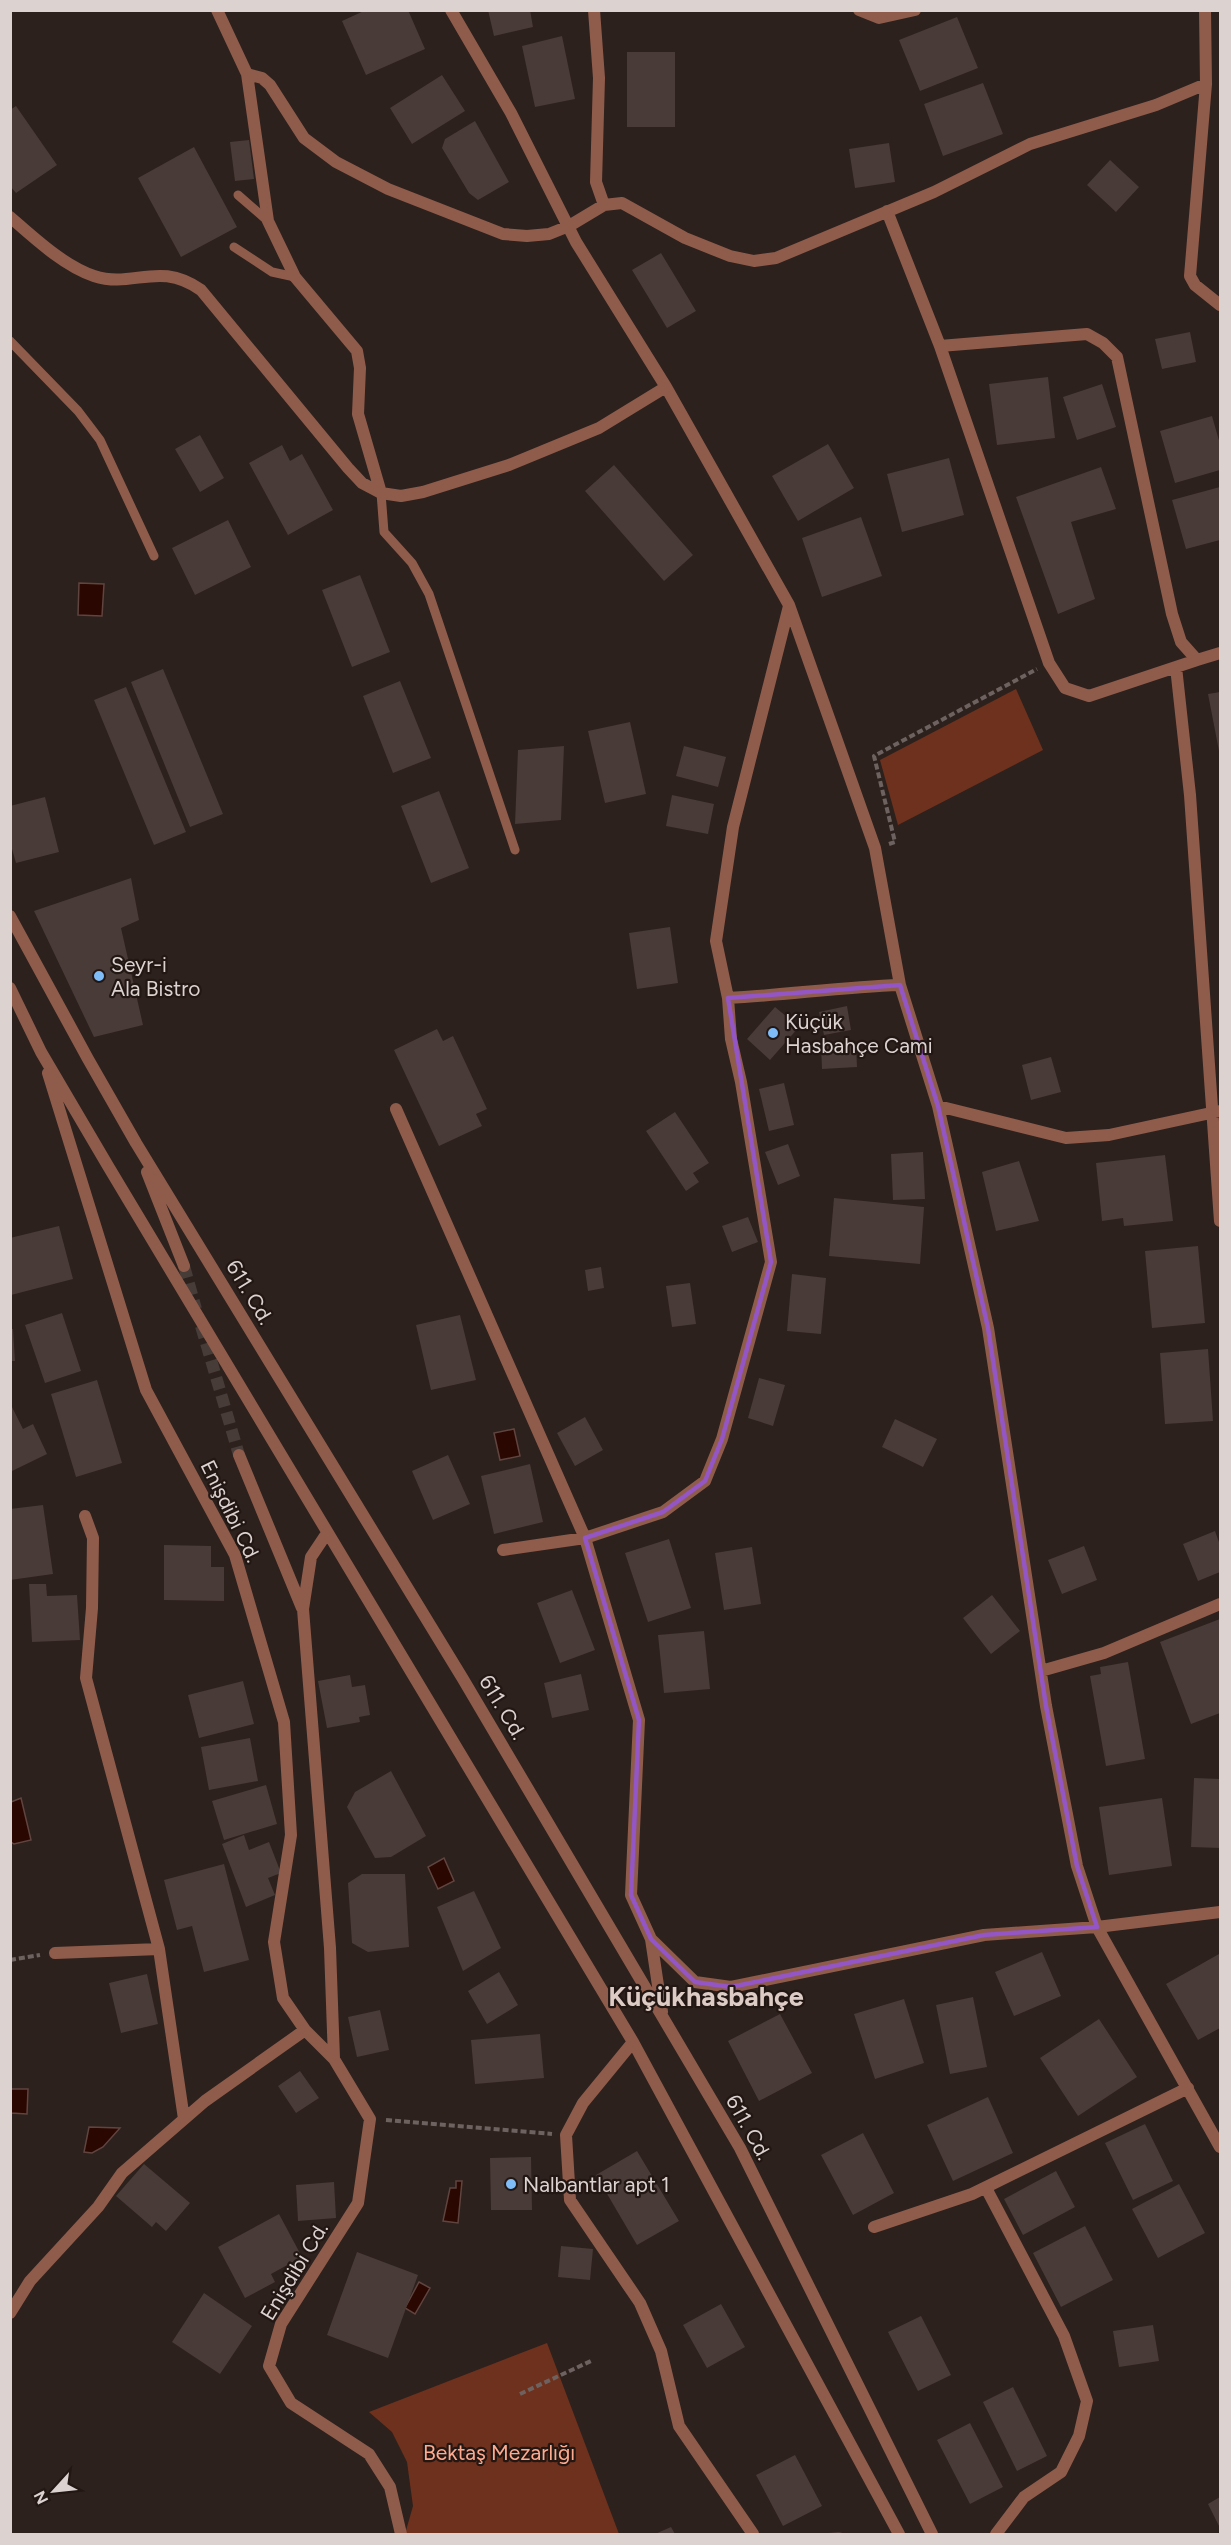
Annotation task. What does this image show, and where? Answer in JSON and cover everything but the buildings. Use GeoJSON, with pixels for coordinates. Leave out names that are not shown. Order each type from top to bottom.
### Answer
{"type":"FeatureCollection","features":[{"type":"Feature","properties":{"kind":"street"},"geometry":{"type":"LineString","coordinates":[[217,10],[247,74],[268,221],[295,278],[357,351],[360,368],[358,414],[381,493]]}},
{"type":"Feature","properties":{"kind":"street"},"geometry":{"type":"LineString","coordinates":[[451,10],[511,113],[569,226],[666,387],[789,605],[875,848],[900,986],[938,1106],[988,1328],[1041,1671],[1077,1866],[1097,1927],[1221,2147]]}},
{"type":"Feature","properties":{"kind":"street"},"geometry":{"type":"LineString","coordinates":[[859,10],[879,18],[915,10]]}},
{"type":"Feature","properties":{"kind":"street"},"geometry":{"type":"LineString","coordinates":[[1205,10],[1206,84],[1190,276],[1195,285],[1221,305]]}},
{"type":"Feature","properties":{"kind":"street"},"geometry":{"type":"LineString","coordinates":[[595,11],[599,78],[596,182],[604,205]]}},
{"type":"Feature","properties":{"kind":"street"},"geometry":{"type":"LineString","coordinates":[[247,74],[262,78],[270,85],[292,122],[318,151],[388,189],[503,234],[527,236],[549,234],[569,226],[604,205],[622,203],[685,238],[730,256],[754,261],[776,258],[934,192],[1030,144],[1156,105],[1206,84]]}},
{"type":"Feature","properties":{"kind":"street"},"geometry":{"type":"LineString","coordinates":[[887,211],[940,346],[1049,663],[1065,688],[1089,696],[1221,653]]}},
{"type":"Feature","properties":{"kind":"street"},"geometry":{"type":"LineString","coordinates":[[10,217],[66,261],[94,276],[174,275],[201,290],[348,468],[362,483],[381,493],[401,496],[423,492],[509,465],[599,428],[666,387]]}},
{"type":"Feature","properties":{"kind":"street"},"geometry":{"type":"LineString","coordinates":[[940,346],[1087,334],[1102,343],[1117,357],[1172,614],[1181,642],[1197,660]]}},
{"type":"Feature","properties":{"kind":"street"},"geometry":{"type":"LineString","coordinates":[[503,1550],[585,1538],[663,1512],[705,1481],[722,1439],[771,1262],[741,1082],[731,1039],[729,998],[716,941],[729,850],[789,605]]}},
{"type":"Feature","properties":{"kind":"street"},"geometry":{"type":"LineString","coordinates":[[1176,667],[1190,795],[1216,1112],[1221,1221]]}},
{"type":"Feature","properties":{"kind":"street","name":"611. Cd."},"geometry":{"type":"LineString","coordinates":[[10,916],[87,1059],[136,1143],[463,1679],[740,2148],[932,2535]]}},
{"type":"Feature","properties":{"kind":"street"},"geometry":{"type":"LineString","coordinates":[[729,998],[787,995],[843,987],[900,986]]}},
{"type":"Feature","properties":{"kind":"street"},"geometry":{"type":"LineString","coordinates":[[10,988],[41,1052],[633,2042],[899,2535]]}},
{"type":"Feature","properties":{"kind":"street","name":"Enişdibi Cd."},"geometry":{"type":"LineString","coordinates":[[41,1052],[146,1390],[236,1555],[284,1722],[291,1835],[274,1942],[283,1998],[305,2030],[334,2059],[370,2119],[358,2203],[280,2324],[269,2367],[291,2403],[369,2454],[390,2487],[401,2535]]}},
{"type":"Feature","properties":{"kind":"street"},"geometry":{"type":"LineString","coordinates":[[938,1106],[1066,1138],[1109,1135],[1216,1112]]}},
{"type":"Feature","properties":{"kind":"street"},"geometry":{"type":"LineString","coordinates":[[396,1109],[585,1538],[639,1720],[631,1895],[651,1939],[659,1981],[662,2016]]}},
{"type":"Feature","properties":{"kind":"street"},"geometry":{"type":"LineString","coordinates":[[136,1143],[184,1266]]}},
{"type":"Feature","properties":{"kind":"street"},"geometry":{"type":"LineString","coordinates":[[239,1455],[303,1609]]}},
{"type":"Feature","properties":{"kind":"street"},"geometry":{"type":"LineString","coordinates":[[85,1516],[93,1538],[92,1608],[86,1678],[159,1949],[184,2119]]}},
{"type":"Feature","properties":{"kind":"street","name":"Enişdibi Cd."},"geometry":{"type":"LineString","coordinates":[[327,1533],[311,1557],[303,1609],[330,1948],[334,2059]]}},
{"type":"Feature","properties":{"kind":"street"},"geometry":{"type":"LineString","coordinates":[[1041,1671],[1104,1653],[1221,1604]]}},
{"type":"Feature","properties":{"kind":"street"},"geometry":{"type":"LineString","coordinates":[[651,1939],[695,1982],[731,1987],[984,1935],[1097,1927],[1221,1912]]}},
{"type":"Feature","properties":{"kind":"street"},"geometry":{"type":"LineString","coordinates":[[56,1953],[159,1949]]}},
{"type":"Feature","properties":{"kind":"street"},"geometry":{"type":"LineString","coordinates":[[10,2313],[30,2281],[98,2207],[122,2173],[205,2101],[305,2030]]}},
{"type":"Feature","properties":{"kind":"street"},"geometry":{"type":"LineString","coordinates":[[633,2042],[583,2103],[566,2135],[570,2200],[640,2303],[661,2351],[679,2426],[753,2535]]}},
{"type":"Feature","properties":{"kind":"street"},"geometry":{"type":"LineString","coordinates":[[874,2227],[986,2188],[1188,2088]]}},
{"type":"Feature","properties":{"kind":"street"},"geometry":{"type":"LineString","coordinates":[[986,2188],[1064,2336],[1088,2401],[1079,2436],[1061,2472],[1024,2497],[996,2535]]}},
{"type":"Feature","properties":{"kind":"lane"},"geometry":{"type":"LineString","coordinates":[[238,195],[268,221]]}},
{"type":"Feature","properties":{"kind":"lane"},"geometry":{"type":"LineString","coordinates":[[234,247],[272,273],[295,278]]}},
{"type":"Feature","properties":{"kind":"lane"},"geometry":{"type":"LineString","coordinates":[[10,341],[78,411],[100,440],[154,556]]}},
{"type":"Feature","properties":{"kind":"lane"},"geometry":{"type":"LineString","coordinates":[[381,493],[384,532],[412,563],[429,594],[515,850]]}},
{"type":"Feature","properties":{"kind":"path"},"geometry":{"type":"LineString","coordinates":[[887,844],[895,842],[874,756],[1049,663]]}},
{"type":"Feature","properties":{"kind":"path"},"geometry":{"type":"LineString","coordinates":[[10,1960],[56,1953]]}},
{"type":"Feature","properties":{"kind":"path"},"geometry":{"type":"LineString","coordinates":[[370,2119],[566,2135]]}},
{"type":"Feature","properties":{"kind":"path"},"geometry":{"type":"LineString","coordinates":[[520,2394],[591,2361]]}},
{"type":"Feature","properties":{"kind":"highlighted area"},"geometry":{"type":"Polygon","coordinates":[[[900,985],[938,1106],[988,1328],[1046,1706],[1077,1866],[1097,1927],[984,1935],[731,1987],[695,1982],[651,1939],[631,1895],[639,1720],[585,1538],[663,1512],[705,1481],[722,1439],[771,1262],[728,998],[900,985]]]}},
{"type":"Feature","properties":{"kind":"green space"},"geometry":{"type":"Polygon","coordinates":[[[1016,689],[1043,750],[898,825],[880,760],[1016,689]]]}},
{"type":"Feature","properties":{"kind":"green space","name":"Bektaş Mezarlığı"},"geometry":{"type":"Polygon","coordinates":[[[547,2343],[619,2534],[405,2534],[413,2506],[407,2462],[392,2432],[369,2412],[547,2343]]]}},
{"type":"Feature","properties":{"kind":"shaded area"},"geometry":{"type":"Polygon","coordinates":[[[79,583],[104,584],[102,616],[78,615],[79,583]]]}},
{"type":"Feature","properties":{"kind":"shaded area"},"geometry":{"type":"Polygon","coordinates":[[[514,1429],[520,1456],[500,1460],[494,1433],[514,1429]]]}},
{"type":"Feature","properties":{"kind":"shaded area"},"geometry":{"type":"Polygon","coordinates":[[[21,1798],[31,1840],[14,1844],[11,1842],[11,1802],[21,1798]]]}},
{"type":"Feature","properties":{"kind":"shaded area"},"geometry":{"type":"Polygon","coordinates":[[[444,1858],[454,1881],[438,1889],[428,1867],[444,1858]]]}},
{"type":"Feature","properties":{"kind":"shaded area"},"geometry":{"type":"Polygon","coordinates":[[[11,2089],[28,2089],[27,2114],[11,2113],[11,2089]]]}},
{"type":"Feature","properties":{"kind":"shaded area"},"geometry":{"type":"Polygon","coordinates":[[[89,2127],[120,2128],[103,2147],[92,2153],[84,2152],[89,2127]]]}},
{"type":"Feature","properties":{"kind":"shaded area"},"geometry":{"type":"Polygon","coordinates":[[[456,2181],[462,2181],[458,2223],[443,2221],[450,2188],[456,2188],[456,2181]]]}},
{"type":"Feature","properties":{"kind":"shaded area"},"geometry":{"type":"Polygon","coordinates":[[[419,2282],[430,2288],[415,2314],[405,2308],[419,2282]]]}},
{"type":"Feature","properties":{"kind":"tunnel"},"geometry":{"type":"LineString","coordinates":[[184,1266],[196,1309]]}},
{"type":"Feature","properties":{"kind":"tunnel"},"geometry":{"type":"LineString","coordinates":[[201,1326],[239,1455]]}},
{"type":"Feature","properties":{"kind":"place","name":"Seyr-i Ala Bistro"},"geometry":{"type":"Point","coordinates":[99,976]}},
{"type":"Feature","properties":{"kind":"place","name":"Küçük Hasbahçe Cami"},"geometry":{"type":"Point","coordinates":[773,1033]}},
{"type":"Feature","properties":{"kind":"place","name":"Nalbantlar apt 1"},"geometry":{"type":"Point","coordinates":[511,2184]}},
{"type":"Feature","properties":{"kind":"district","name":"Küçükhasbahçe"},"geometry":{"type":"Point","coordinates":[706,1996]}}]}
